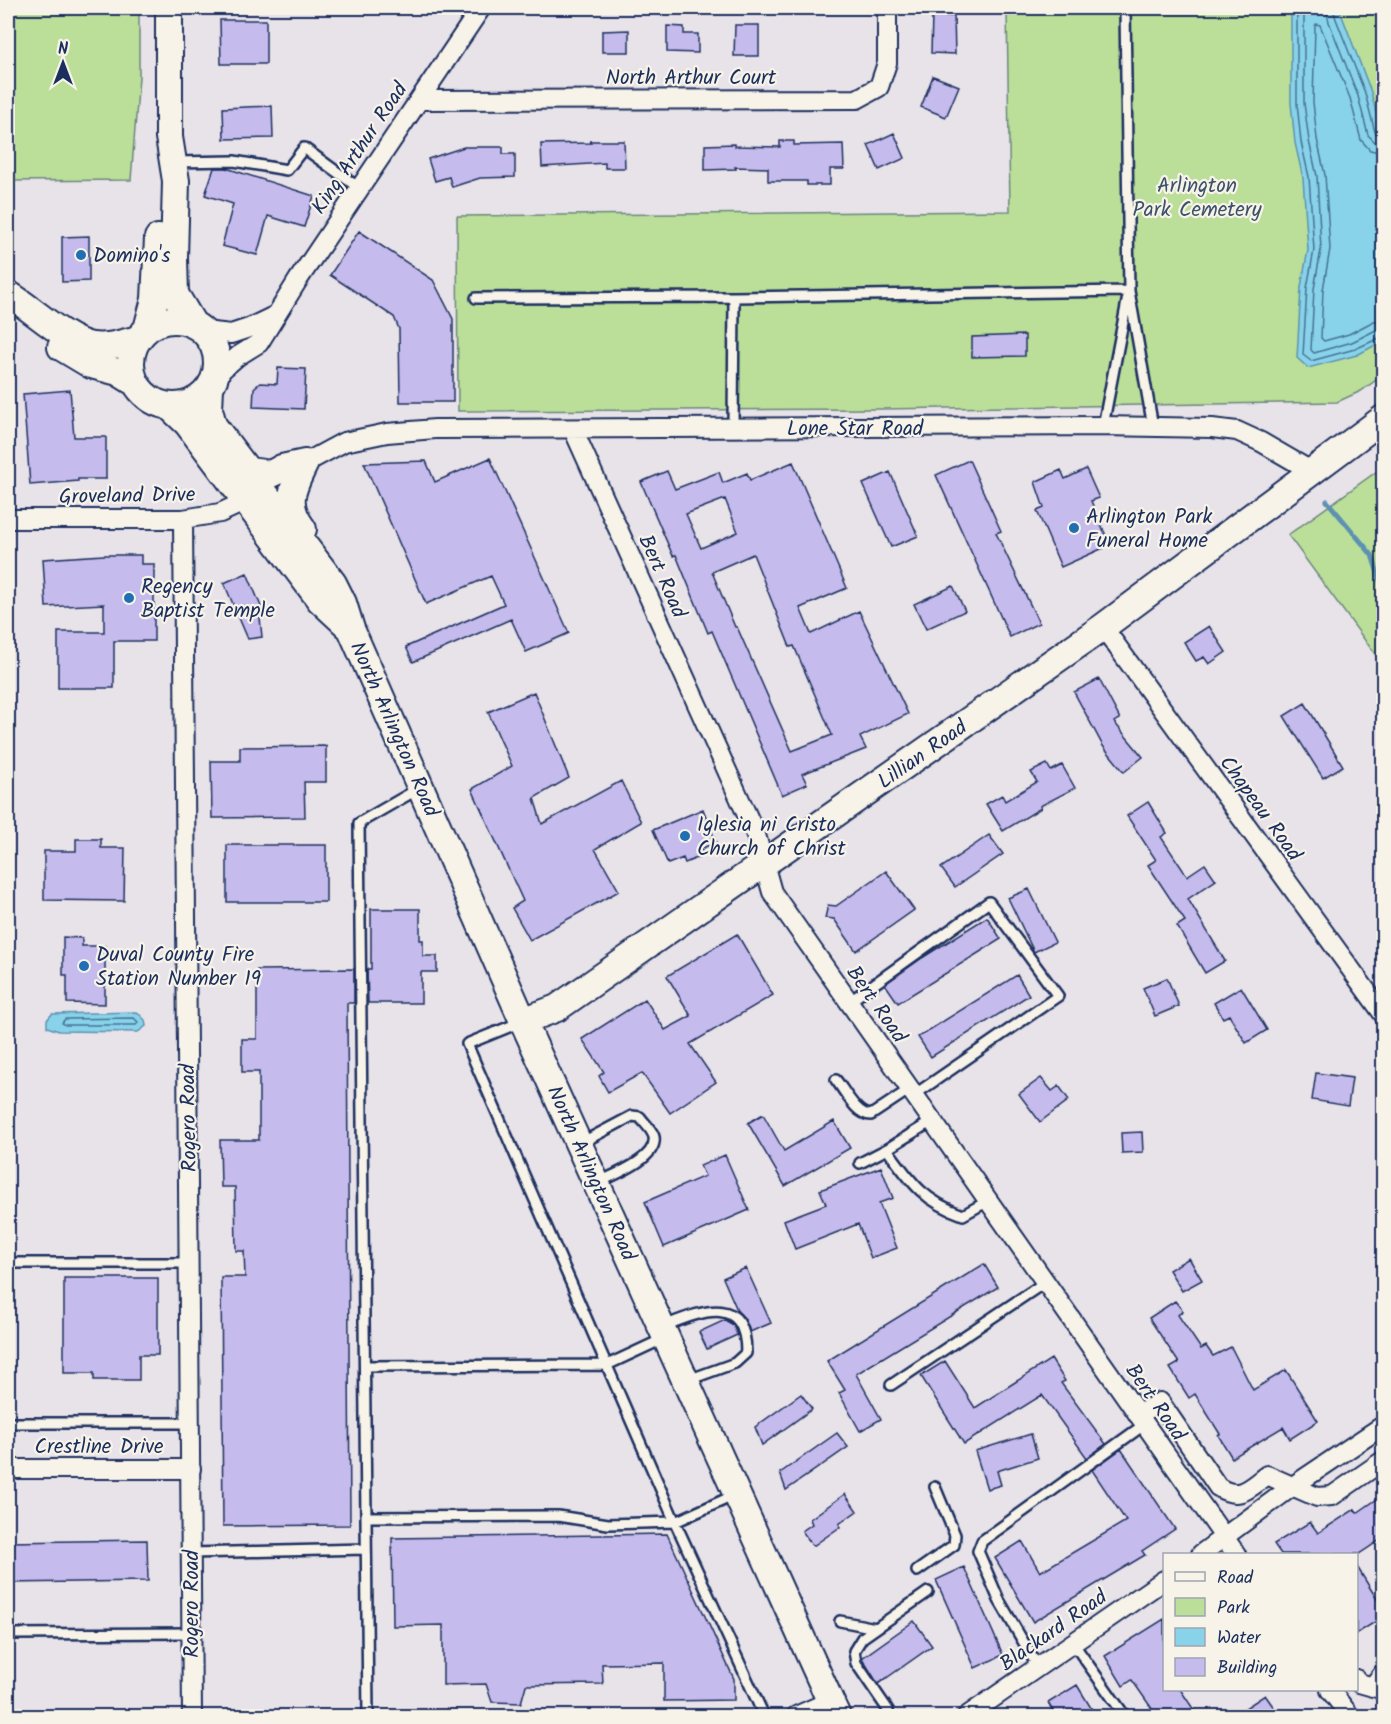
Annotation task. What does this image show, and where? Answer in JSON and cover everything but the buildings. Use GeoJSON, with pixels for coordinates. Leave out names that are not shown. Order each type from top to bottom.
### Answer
{"type":"FeatureCollection","features":[{"type":"Feature","properties":{"kind":"main road"},"geometry":{"type":"LineString","coordinates":[[169,8],[169,136],[176,181],[175,294],[214,347],[218,365],[213,381],[204,395],[188,405],[170,407],[153,401],[139,390],[134,382],[130,364],[131,355],[143,334],[155,299],[160,180],[169,136]]}},
{"type":"Feature","properties":{"kind":"main road"},"geometry":{"type":"LineString","coordinates":[[8,294],[69,337],[90,346],[110,346],[143,334],[164,321],[183,321],[198,328]]}},
{"type":"Feature","properties":{"kind":"main road"},"geometry":{"type":"LineString","coordinates":[[46,320],[60,346],[75,357],[118,372],[134,382]]}},
{"type":"Feature","properties":{"kind":"main road","name":"North Arlington Road"},"geometry":{"type":"LineString","coordinates":[[213,381],[209,409],[213,425],[333,583],[343,603],[351,628],[523,1021],[834,1709]]}},
{"type":"Feature","properties":{"kind":"main road","name":"North Arlington Road"},"geometry":{"type":"LineString","coordinates":[[170,407],[187,423],[321,600],[351,628]]}},
{"type":"Feature","properties":{"kind":"main road"},"geometry":{"type":"LineString","coordinates":[[1311,471],[1383,418]]}},
{"type":"Feature","properties":{"kind":"main road"},"geometry":{"type":"LineString","coordinates":[[249,471],[271,474],[282,468],[305,463]]}},
{"type":"Feature","properties":{"kind":"main road"},"geometry":{"type":"LineString","coordinates":[[305,463],[294,486],[290,502],[296,520],[342,579],[343,603]]}},
{"type":"Feature","properties":{"kind":"main road","name":"Lillian Road"},"geometry":{"type":"LineString","coordinates":[[523,1021],[556,1008],[1103,627],[1311,471]]}},
{"type":"Feature","properties":{"kind":"street","name":"King Arthur Road"},"geometry":{"type":"LineString","coordinates":[[213,381],[238,356],[259,343],[359,188],[481,8]]}},
{"type":"Feature","properties":{"kind":"street","name":"North Arthur Court"},"geometry":{"type":"LineString","coordinates":[[419,100],[857,99],[879,87],[887,63],[887,8]]}},
{"type":"Feature","properties":{"kind":"street"},"geometry":{"type":"LineString","coordinates":[[198,328],[231,334],[276,315]]}},
{"type":"Feature","properties":{"kind":"street","name":"Lone Star Road"},"geometry":{"type":"LineString","coordinates":[[305,463],[344,442],[387,433],[435,429],[1103,426],[1212,428],[1237,431],[1311,471]]}},
{"type":"Feature","properties":{"kind":"street","name":"Bert Road"},"geometry":{"type":"LineString","coordinates":[[573,429],[756,835],[772,892],[1235,1553]]}},
{"type":"Feature","properties":{"kind":"street","name":"Groveland Drive"},"geometry":{"type":"LineString","coordinates":[[8,519],[183,519],[220,513],[246,501]]}},
{"type":"Feature","properties":{"kind":"street","name":"Rogero Road"},"geometry":{"type":"LineString","coordinates":[[183,519],[192,1716]]}},
{"type":"Feature","properties":{"kind":"street","name":"Chapeau Road"},"geometry":{"type":"LineString","coordinates":[[1103,627],[1383,1015]]}},
{"type":"Feature","properties":{"kind":"street"},"geometry":{"type":"LineString","coordinates":[[1141,1420],[1160,1402],[1218,1487],[1230,1494],[1242,1493],[1267,1475],[1317,1497],[1332,1496],[1383,1460]]}},
{"type":"Feature","properties":{"kind":"street"},"geometry":{"type":"LineString","coordinates":[[1202,1553],[1293,1486],[1383,1425]]}},
{"type":"Feature","properties":{"kind":"street","name":"Crestline Drive"},"geometry":{"type":"LineString","coordinates":[[8,1469],[191,1469]]}},
{"type":"Feature","properties":{"kind":"street","name":"Blackard Road"},"geometry":{"type":"LineString","coordinates":[[967,1716],[1163,1581]]}},
{"type":"Feature","properties":{"kind":"street"},"geometry":{"type":"LineString","coordinates":[[1353,1695],[1383,1672]]}},
{"type":"Feature","properties":{"kind":"street"},"geometry":{"type":"LineString","coordinates":[[796,1716],[834,1709]]}},
{"type":"Feature","properties":{"kind":"lane"},"geometry":{"type":"LineString","coordinates":[[1125,8],[1129,291],[1153,427]]}},
{"type":"Feature","properties":{"kind":"lane"},"geometry":{"type":"LineString","coordinates":[[1382,8],[1383,15]]}},
{"type":"Feature","properties":{"kind":"lane"},"geometry":{"type":"LineString","coordinates":[[173,162],[234,161],[287,170],[304,148],[359,188]]}},
{"type":"Feature","properties":{"kind":"lane"},"geometry":{"type":"LineString","coordinates":[[476,298],[1129,291]]}},
{"type":"Feature","properties":{"kind":"lane"},"geometry":{"type":"LineString","coordinates":[[1103,426],[1129,291]]}},
{"type":"Feature","properties":{"kind":"lane"},"geometry":{"type":"LineString","coordinates":[[733,428],[734,297]]}},
{"type":"Feature","properties":{"kind":"lane"},"geometry":{"type":"LineString","coordinates":[[368,1716],[359,823],[421,788]]}},
{"type":"Feature","properties":{"kind":"lane"},"geometry":{"type":"LineString","coordinates":[[836,1080],[859,1110],[872,1115],[912,1092],[1058,996],[989,902],[849,1002]]}},
{"type":"Feature","properties":{"kind":"lane"},"geometry":{"type":"LineString","coordinates":[[523,1021],[467,1044],[675,1522],[764,1716]]}},
{"type":"Feature","properties":{"kind":"lane"},"geometry":{"type":"LineString","coordinates":[[579,1145],[623,1119],[633,1116],[640,1117],[652,1132],[654,1145],[652,1150],[640,1160],[596,1183]]}},
{"type":"Feature","properties":{"kind":"lane"},"geometry":{"type":"LineString","coordinates":[[860,1163],[932,1121]]}},
{"type":"Feature","properties":{"kind":"lane"},"geometry":{"type":"LineString","coordinates":[[887,1149],[915,1187],[944,1208],[963,1215],[988,1201]]}},
{"type":"Feature","properties":{"kind":"lane"},"geometry":{"type":"LineString","coordinates":[[8,1263],[189,1263]]}},
{"type":"Feature","properties":{"kind":"lane"},"geometry":{"type":"LineString","coordinates":[[891,1385],[1044,1283]]}},
{"type":"Feature","properties":{"kind":"lane"},"geometry":{"type":"LineString","coordinates":[[365,1366],[607,1365],[701,1312],[725,1312],[735,1317],[742,1331],[746,1353],[735,1363],[686,1381]]}},
{"type":"Feature","properties":{"kind":"lane"},"geometry":{"type":"LineString","coordinates":[[1038,1667],[999,1600],[978,1551],[982,1541],[1141,1420]]}},
{"type":"Feature","properties":{"kind":"lane"},"geometry":{"type":"LineString","coordinates":[[8,1423],[190,1423]]}},
{"type":"Feature","properties":{"kind":"lane"},"geometry":{"type":"LineString","coordinates":[[917,1571],[954,1545],[955,1535],[935,1487]]}},
{"type":"Feature","properties":{"kind":"lane"},"geometry":{"type":"LineString","coordinates":[[366,1517],[558,1516],[608,1524],[675,1522],[737,1494]]}},
{"type":"Feature","properties":{"kind":"lane"},"geometry":{"type":"LineString","coordinates":[[191,1553],[366,1549]]}},
{"type":"Feature","properties":{"kind":"lane"},"geometry":{"type":"LineString","coordinates":[[888,1710],[856,1663],[854,1651],[862,1638],[928,1592]]}},
{"type":"Feature","properties":{"kind":"lane"},"geometry":{"type":"LineString","coordinates":[[840,1621],[876,1628]]}},
{"type":"Feature","properties":{"kind":"lane"},"geometry":{"type":"LineString","coordinates":[[8,1636],[10,1634],[191,1633]]}},
{"type":"Feature","properties":{"kind":"lane"},"geometry":{"type":"LineString","coordinates":[[1073,1643],[1125,1716]]}},
{"type":"Feature","properties":{"kind":"green space"},"geometry":{"type":"Polygon","coordinates":[[[8,8],[139,8],[139,77],[131,180],[8,181],[8,8]]]}},
{"type":"Feature","properties":{"kind":"green space","name":"Arlington Park Cemetery"},"geometry":{"type":"Polygon","coordinates":[[[1007,8],[1383,8],[1383,375],[1361,391],[1337,402],[881,409],[458,411],[457,216],[1010,211],[1007,8]]]}},
{"type":"Feature","properties":{"kind":"green space"},"geometry":{"type":"Polygon","coordinates":[[[1383,467],[1383,665],[1288,535],[1383,467]]]}},
{"type":"Feature","properties":{"kind":"water"},"geometry":{"type":"Polygon","coordinates":[[[1291,8],[1339,8],[1371,92],[1383,141],[1383,341],[1357,355],[1308,368],[1297,358],[1301,287],[1308,250],[1303,178],[1295,143],[1291,103],[1291,8]]]}},
{"type":"Feature","properties":{"kind":"water"},"geometry":{"type":"Polygon","coordinates":[[[137,1012],[145,1020],[146,1026],[138,1032],[59,1031],[47,1027],[47,1020],[52,1014],[137,1012]]]}},
{"type":"Feature","properties":{"kind":"waterway"},"geometry":{"type":"LineString","coordinates":[[1327,501],[1372,555],[1384,592]]}},
{"type":"Feature","properties":{"kind":"place","name":"Domino's"},"geometry":{"type":"Point","coordinates":[81,255]}},
{"type":"Feature","properties":{"kind":"place","name":"Arlington Park Funeral Home"},"geometry":{"type":"Point","coordinates":[1074,528]}},
{"type":"Feature","properties":{"kind":"place","name":"Regency Baptist Temple"},"geometry":{"type":"Point","coordinates":[129,598]}},
{"type":"Feature","properties":{"kind":"place","name":"Iglesia ni Cristo Church of Christ"},"geometry":{"type":"Point","coordinates":[685,836]}},
{"type":"Feature","properties":{"kind":"place","name":"Duval County Fire Station Number 19"},"geometry":{"type":"Point","coordinates":[84,966]}}]}
